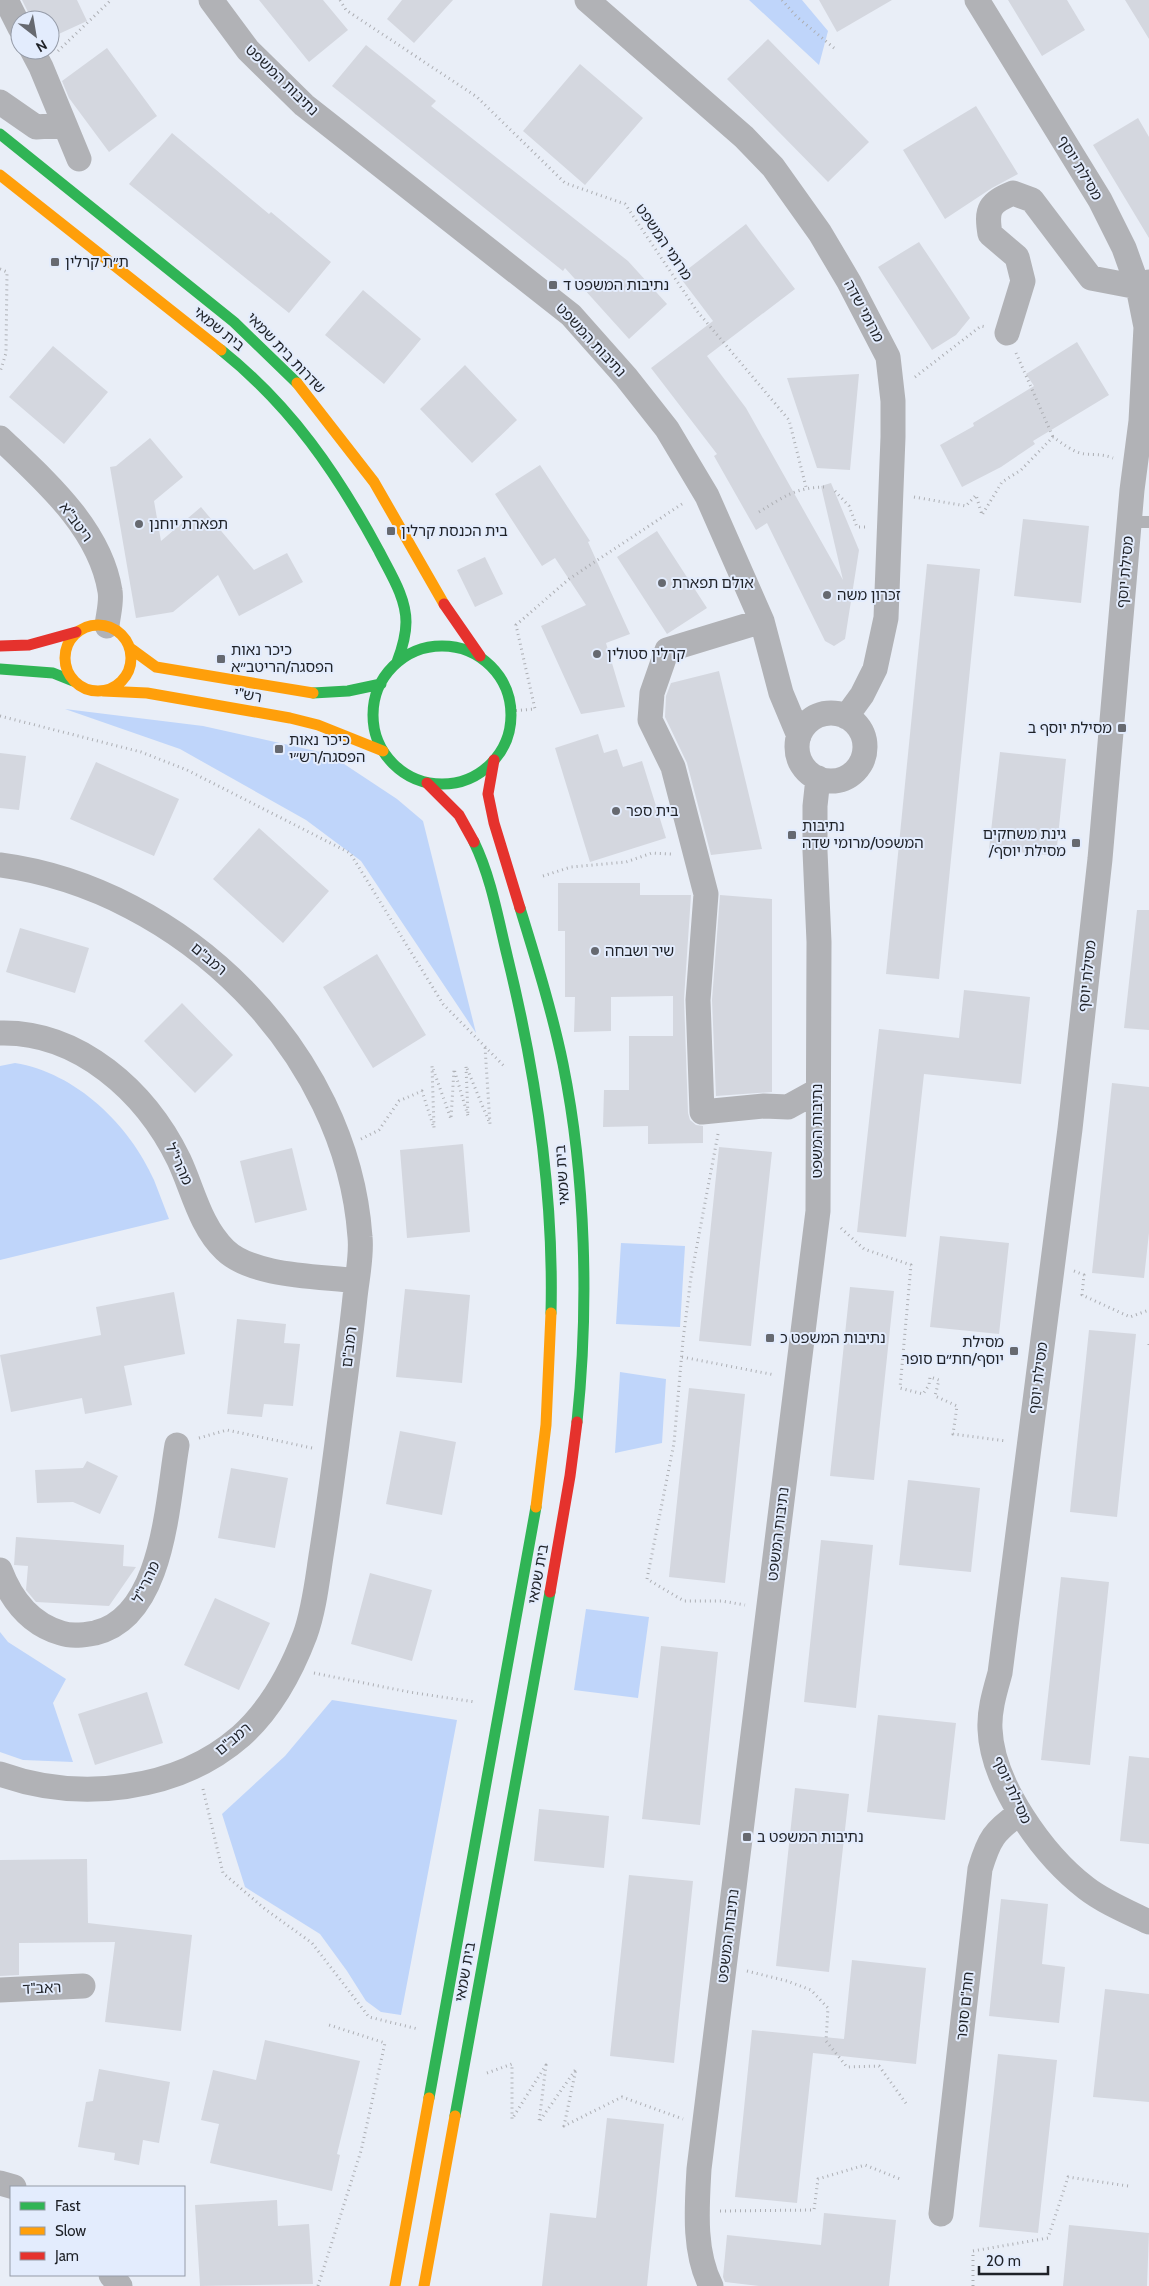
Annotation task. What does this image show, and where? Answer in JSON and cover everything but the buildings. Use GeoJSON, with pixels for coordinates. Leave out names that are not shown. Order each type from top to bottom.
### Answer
{"type":"FeatureCollection","features":[{"type":"Feature","properties":{"kind":"street","name":"נתיבות המשפט"},"geometry":{"type":"LineString","coordinates":[[211,0],[248,50],[304,105],[571,314],[597,342],[667,429],[703,490],[762,622],[781,693],[799,736]]}},
{"type":"Feature","properties":{"kind":"street","name":"מרומי שדה"},"geometry":{"type":"LineString","coordinates":[[587,0],[744,136],[773,167],[825,242],[870,319],[888,357],[892,394],[891,493],[886,618],[875,668],[862,695],[846,717]]}},
{"type":"Feature","properties":{"kind":"street","name":"מסילת יוסף"},"geometry":{"type":"LineString","coordinates":[[977,0],[1100,200],[1143,285],[1146,327],[1144,383],[1135,466],[1139,522],[1070,1129],[1000,1673],[992,1704],[990,1729],[994,1753],[1020,1813],[1036,1840],[1086,1888],[1149,1922]]}},
{"type":"Feature","properties":{"kind":"street"},"geometry":{"type":"LineString","coordinates":[[37,60],[79,159]]}},
{"type":"Feature","properties":{"kind":"street"},"geometry":{"type":"LineString","coordinates":[[0,102],[36,127],[65,125]]}},
{"type":"Feature","properties":{"kind":"street","name":"שדרות בית שמאי"},"geometry":{"type":"LineString","coordinates":[[0,134],[234,322],[304,390],[374,482],[448,612],[480,656]]}},
{"type":"Feature","properties":{"kind":"street","name":"בית שמאי"},"geometry":{"type":"LineString","coordinates":[[0,175],[238,364],[294,420],[324,458],[378,545],[394,580],[404,612],[404,642],[397,662]]}},
{"type":"Feature","properties":{"kind":"street"},"geometry":{"type":"LineString","coordinates":[[1007,333],[1023,281],[1017,256],[990,234],[987,215],[995,200],[1013,193],[1032,200],[1091,278],[1143,285]]}},
{"type":"Feature","properties":{"kind":"street","name":"ריטב\"א"},"geometry":{"type":"LineString","coordinates":[[0,438],[42,478],[71,513],[99,557],[110,592],[107,626]]}},
{"type":"Feature","properties":{"kind":"street"},"geometry":{"type":"LineString","coordinates":[[762,622],[667,650],[652,694],[650,720],[673,767],[706,894],[698,1000],[702,1112],[764,1106],[788,1107],[817,1091]]}},
{"type":"Feature","properties":{"kind":"street"},"geometry":{"type":"LineString","coordinates":[[0,646],[29,644],[76,632],[86,626],[107,626],[125,638],[130,648],[131,659],[129,670],[123,680],[114,687],[103,691],[92,691],[52,673],[0,669]]}},
{"type":"Feature","properties":{"kind":"street"},"geometry":{"type":"LineString","coordinates":[[73,681],[65,661],[65,650],[76,632]]}},
{"type":"Feature","properties":{"kind":"street"},"geometry":{"type":"LineString","coordinates":[[445,645],[464,648],[480,656],[494,668],[505,684],[511,711],[507,739],[486,769],[470,779],[449,784],[427,783],[407,776],[390,762],[383,752],[372,724],[373,703],[380,684],[397,662],[407,654],[426,646],[445,645]]}},
{"type":"Feature","properties":{"kind":"street","name":"רש\"י"},"geometry":{"type":"LineString","coordinates":[[130,648],[156,667],[315,693],[348,692],[380,684]]}},
{"type":"Feature","properties":{"kind":"street","name":"רש\"י"},"geometry":{"type":"LineString","coordinates":[[103,691],[147,693],[290,718],[318,725],[383,752]]}},
{"type":"Feature","properties":{"kind":"street"},"geometry":{"type":"LineString","coordinates":[[823,714],[835,714],[846,717],[856,724],[862,733],[864,745],[862,758],[857,768],[848,776],[837,780],[818,778],[804,768],[798,758],[799,736],[804,726],[823,714]]}},
{"type":"Feature","properties":{"kind":"street","name":"בית שמאי"},"geometry":{"type":"LineString","coordinates":[[424,2286],[573,1465],[582,1366],[581,1237],[570,1110],[555,1028],[506,867],[488,794],[494,760]]}},
{"type":"Feature","properties":{"kind":"street","name":"נתיבות המשפט"},"geometry":{"type":"LineString","coordinates":[[711,2286],[700,2247],[697,2211],[699,2169],[818,1211],[819,942],[815,842],[818,778]]}},
{"type":"Feature","properties":{"kind":"street","name":"בית שמאי"},"geometry":{"type":"LineString","coordinates":[[395,2286],[533,1527],[543,1458],[551,1375],[551,1256],[546,1171],[538,1094],[521,1006],[486,874],[471,835],[458,815],[427,783]]}},
{"type":"Feature","properties":{"kind":"street","name":"רמב\"ם"},"geometry":{"type":"LineString","coordinates":[[0,866],[66,880],[146,916],[191,943],[225,972],[262,1009],[295,1053],[326,1107],[350,1177],[360,1239],[357,1281],[336,1453],[317,1587],[307,1631],[291,1668],[266,1709],[240,1736],[208,1760],[151,1783],[112,1788],[62,1788],[0,1774]]}},
{"type":"Feature","properties":{"kind":"street","name":"מהרי\"ל"},"geometry":{"type":"LineString","coordinates":[[0,1033],[19,1032],[46,1038],[101,1066],[127,1086],[146,1107],[162,1130],[179,1160],[199,1212],[225,1250],[245,1264],[271,1270],[357,1281]]}},
{"type":"Feature","properties":{"kind":"street","name":"מהרי\"ל"},"geometry":{"type":"LineString","coordinates":[[0,1570],[16,1603],[49,1629],[63,1634],[84,1635],[116,1624],[130,1613],[140,1600],[157,1560],[177,1446]]}},
{"type":"Feature","properties":{"kind":"street","name":"חת\"ם סופר"},"geometry":{"type":"LineString","coordinates":[[942,2214],[980,1869],[988,1842],[1003,1825],[1020,1813]]}},
{"type":"Feature","properties":{"kind":"street","name":"ראב\"ד"},"geometry":{"type":"LineString","coordinates":[[0,1990],[83,1986]]}},
{"type":"Feature","properties":{"kind":"street"},"geometry":{"type":"LineString","coordinates":[[112,2276],[120,2286]]}},
{"type":"Feature","properties":{"kind":"path"},"geometry":{"type":"LineString","coordinates":[[60,41],[111,0]]}},
{"type":"Feature","properties":{"kind":"path","name":"מרומי המשפט"},"geometry":{"type":"LineString","coordinates":[[340,0],[346,10],[477,98],[565,183],[625,204],[697,311],[790,420],[806,487]]}},
{"type":"Feature","properties":{"kind":"path"},"geometry":{"type":"LineString","coordinates":[[782,0],[796,16],[834,48]]}},
{"type":"Feature","properties":{"kind":"path"},"geometry":{"type":"LineString","coordinates":[[0,269],[7,272],[6,353],[0,372]]}},
{"type":"Feature","properties":{"kind":"path"},"geometry":{"type":"LineString","coordinates":[[892,394],[980,326],[1007,333],[1053,437],[1064,445],[1083,454],[1101,453],[1135,466]]}},
{"type":"Feature","properties":{"kind":"path"},"geometry":{"type":"LineString","coordinates":[[891,493],[966,506],[976,495],[982,515],[1002,482],[1021,470],[1053,437]]}},
{"type":"Feature","properties":{"kind":"path"},"geometry":{"type":"LineString","coordinates":[[759,512],[793,492],[806,487],[827,487]]}},
{"type":"Feature","properties":{"kind":"path"},"geometry":{"type":"LineString","coordinates":[[511,711],[535,709],[516,625],[569,578],[703,490]]}},
{"type":"Feature","properties":{"kind":"path"},"geometry":{"type":"LineString","coordinates":[[835,491],[849,506],[857,526],[890,529]]}},
{"type":"Feature","properties":{"kind":"path"},"geometry":{"type":"LineString","coordinates":[[0,716],[141,752],[187,770],[350,853],[443,1004],[508,1070]]}},
{"type":"Feature","properties":{"kind":"path"},"geometry":{"type":"LineString","coordinates":[[543,876],[571,867],[626,862],[652,853],[696,855]]}},
{"type":"Feature","properties":{"kind":"path"},"geometry":{"type":"LineString","coordinates":[[341,1150],[379,1130],[399,1101],[422,1091],[434,1128],[432,1066],[451,1119],[454,1069],[468,1116],[466,1066],[490,1124],[485,1046]]}},
{"type":"Feature","properties":{"kind":"path"},"geometry":{"type":"LineString","coordinates":[[702,1112],[719,1131],[691,1277],[674,1443],[647,1579],[684,1601],[722,1601],[769,1609]]}},
{"type":"Feature","properties":{"kind":"path"},"geometry":{"type":"LineString","coordinates":[[864,1248],[911,1265],[900,1388],[923,1394],[929,1386],[930,1377],[939,1380],[935,1396],[957,1406],[953,1434],[1029,1444]]}},
{"type":"Feature","properties":{"kind":"path"},"geometry":{"type":"LineString","coordinates":[[1053,1263],[1084,1275],[1082,1295],[1130,1317],[1149,1310]]}},
{"type":"Feature","properties":{"kind":"path"},"geometry":{"type":"LineString","coordinates":[[682,1357],[798,1380]]}},
{"type":"Feature","properties":{"kind":"path"},"geometry":{"type":"LineString","coordinates":[[177,1446],[227,1430],[336,1453]]}},
{"type":"Feature","properties":{"kind":"path"},"geometry":{"type":"LineString","coordinates":[[291,1668],[410,1692],[478,1702]]}},
{"type":"Feature","properties":{"kind":"path"},"geometry":{"type":"LineString","coordinates":[[197,1764],[223,1873],[265,1909],[312,1944],[368,2017],[421,2029]]}},
{"type":"Feature","properties":{"kind":"path"},"geometry":{"type":"LineString","coordinates":[[724,1965],[787,1981],[812,1990],[828,2008],[826,2041],[836,2054],[847,2067],[879,2066],[908,2106]]}},
{"type":"Feature","properties":{"kind":"path"},"geometry":{"type":"LineString","coordinates":[[318,2286],[361,2151],[385,2043],[326,2024]]}},
{"type":"Feature","properties":{"kind":"path"},"geometry":{"type":"LineString","coordinates":[[461,2081],[512,2064],[512,2119],[546,2065],[539,2122],[576,2069],[564,2126],[622,2097],[704,2127]]}},
{"type":"Feature","properties":{"kind":"path"},"geometry":{"type":"LineString","coordinates":[[697,2211],[814,2210],[818,2179],[865,2165],[900,2179]]}},
{"type":"Feature","properties":{"kind":"path"},"geometry":{"type":"LineString","coordinates":[[973,2286],[973,2251],[1048,2238],[1068,2177],[1128,2186]]}},
{"type":"Feature","properties":{"kind":"shaded area"},"geometry":{"type":"Polygon","coordinates":[[[749,0],[802,0],[828,31],[819,65],[749,0]]]}},
{"type":"Feature","properties":{"kind":"shaded area"},"geometry":{"type":"Polygon","coordinates":[[[65,709],[203,726],[329,754],[397,799],[423,821],[476,1033],[361,861],[306,820],[180,749],[65,709]]]}},
{"type":"Feature","properties":{"kind":"shaded area"},"geometry":{"type":"Polygon","coordinates":[[[15,1063],[59,1078],[98,1104],[115,1121],[143,1159],[154,1180],[169,1219],[0,1260],[0,1066],[15,1063]]]}},
{"type":"Feature","properties":{"kind":"shaded area"},"geometry":{"type":"Polygon","coordinates":[[[621,1243],[685,1246],[680,1327],[616,1324],[621,1243]]]}},
{"type":"Feature","properties":{"kind":"shaded area"},"geometry":{"type":"Polygon","coordinates":[[[620,1372],[666,1379],[662,1443],[615,1453],[620,1372]]]}},
{"type":"Feature","properties":{"kind":"shaded area"},"geometry":{"type":"Polygon","coordinates":[[[586,1609],[649,1617],[638,1698],[574,1690],[586,1609]]]}},
{"type":"Feature","properties":{"kind":"shaded area"},"geometry":{"type":"Polygon","coordinates":[[[0,1632],[8,1642],[66,1679],[53,1703],[73,1762],[23,1760],[0,1752],[0,1632]]]}},
{"type":"Feature","properties":{"kind":"shaded area"},"geometry":{"type":"Polygon","coordinates":[[[332,1700],[457,1720],[401,2015],[381,2012],[366,2001],[320,1934],[245,1887],[222,1814],[285,1756],[332,1700]]]}},
{"type":"Feature","properties":{"kind":"traffic: fast"},"geometry":{"type":"LineString","coordinates":[[0,134],[234,322],[297,383]]}},
{"type":"Feature","properties":{"kind":"traffic: fast"},"geometry":{"type":"LineString","coordinates":[[221,350],[269,394],[291,418],[329,468],[363,522],[392,577],[403,603],[406,622],[405,632],[397,662]]}},
{"type":"Feature","properties":{"kind":"traffic: fast"},"geometry":{"type":"LineString","coordinates":[[442,646],[456,647],[469,651],[481,657],[491,666],[500,676],[506,688],[510,701],[511,715],[510,729],[506,742],[500,754],[491,764],[481,773],[469,779],[456,783],[442,784],[428,783],[415,779],[403,773],[393,764],[384,754],[378,742],[374,729],[373,715],[374,701],[378,688],[384,676],[393,666],[403,657],[415,651],[428,647],[442,646]]}},
{"type":"Feature","properties":{"kind":"traffic: fast"},"geometry":{"type":"LineString","coordinates":[[0,669],[53,673],[73,681]]}},
{"type":"Feature","properties":{"kind":"traffic: fast"},"geometry":{"type":"LineString","coordinates":[[313,693],[348,691],[381,684]]}},
{"type":"Feature","properties":{"kind":"traffic: fast"},"geometry":{"type":"LineString","coordinates":[[474,842],[490,883],[527,1044],[546,1178],[551,1268],[551,1313]]}},
{"type":"Feature","properties":{"kind":"traffic: fast"},"geometry":{"type":"LineString","coordinates":[[520,908],[559,1044],[577,1152],[581,1197],[584,1288],[581,1378],[577,1422]]}},
{"type":"Feature","properties":{"kind":"traffic: fast"},"geometry":{"type":"LineString","coordinates":[[429,2098],[536,1507]]}},
{"type":"Feature","properties":{"kind":"traffic: fast"},"geometry":{"type":"LineString","coordinates":[[455,2116],[550,1592]]}},
{"type":"Feature","properties":{"kind":"traffic: slow"},"geometry":{"type":"LineString","coordinates":[[0,175],[221,350]]}},
{"type":"Feature","properties":{"kind":"traffic: slow"},"geometry":{"type":"LineString","coordinates":[[297,383],[374,482],[444,604]]}},
{"type":"Feature","properties":{"kind":"traffic: slow"},"geometry":{"type":"LineString","coordinates":[[98,625],[111,627],[121,635],[129,645],[131,658],[129,671],[121,681],[111,689],[98,691],[85,689],[75,681],[67,671],[65,658],[67,645],[75,635],[85,627],[98,625]]}},
{"type":"Feature","properties":{"kind":"traffic: slow"},"geometry":{"type":"LineString","coordinates":[[130,648],[156,667],[313,693]]}},
{"type":"Feature","properties":{"kind":"traffic: slow"},"geometry":{"type":"LineString","coordinates":[[103,691],[147,693],[290,718],[318,725],[383,751]]}},
{"type":"Feature","properties":{"kind":"traffic: slow"},"geometry":{"type":"LineString","coordinates":[[536,1507],[546,1425],[551,1313]]}},
{"type":"Feature","properties":{"kind":"traffic: slow"},"geometry":{"type":"LineString","coordinates":[[395,2286],[429,2098]]}},
{"type":"Feature","properties":{"kind":"traffic: slow"},"geometry":{"type":"LineString","coordinates":[[424,2286],[455,2116]]}},
{"type":"Feature","properties":{"kind":"traffic: jam"},"geometry":{"type":"LineString","coordinates":[[444,604],[480,656]]}},
{"type":"Feature","properties":{"kind":"traffic: jam"},"geometry":{"type":"LineString","coordinates":[[0,646],[29,645],[76,632]]}},
{"type":"Feature","properties":{"kind":"traffic: jam"},"geometry":{"type":"LineString","coordinates":[[494,760],[488,794],[494,823],[520,908]]}},
{"type":"Feature","properties":{"kind":"traffic: jam"},"geometry":{"type":"LineString","coordinates":[[427,783],[459,815],[474,842]]}},
{"type":"Feature","properties":{"kind":"traffic: jam"},"geometry":{"type":"LineString","coordinates":[[550,1592],[570,1476],[577,1422]]}},
{"type":"Feature","properties":{"kind":"place","name":"ת״ת קרלין"},"geometry":{"type":"Point","coordinates":[55,262]}},
{"type":"Feature","properties":{"kind":"place","name":"נתיבות המשפט ד"},"geometry":{"type":"Point","coordinates":[553,285]}},
{"type":"Feature","properties":{"kind":"place","name":"תפארת יוחנן"},"geometry":{"type":"Point","coordinates":[139,524]}},
{"type":"Feature","properties":{"kind":"place","name":"בית הכנסת קרלין"},"geometry":{"type":"Point","coordinates":[391,531]}},
{"type":"Feature","properties":{"kind":"place","name":"אולם תפארת"},"geometry":{"type":"Point","coordinates":[662,583]}},
{"type":"Feature","properties":{"kind":"place","name":"זכרון משה"},"geometry":{"type":"Point","coordinates":[827,595]}},
{"type":"Feature","properties":{"kind":"place","name":"קרלין סטולין"},"geometry":{"type":"Point","coordinates":[597,654]}},
{"type":"Feature","properties":{"kind":"place","name":"כיכר נאות הפסגה/הריטב״א"},"geometry":{"type":"Point","coordinates":[221,659]}},
{"type":"Feature","properties":{"kind":"place","name":"מסילת יוסף ב"},"geometry":{"type":"Point","coordinates":[1122,728]}},
{"type":"Feature","properties":{"kind":"place","name":"כיכר נאות הפסגה/רש״י"},"geometry":{"type":"Point","coordinates":[279,749]}},
{"type":"Feature","properties":{"kind":"place","name":"בית ספר"},"geometry":{"type":"Point","coordinates":[616,811]}},
{"type":"Feature","properties":{"kind":"place","name":"נתיבות המשפט/מרומי שדה"},"geometry":{"type":"Point","coordinates":[792,835]}},
{"type":"Feature","properties":{"kind":"place","name":"גינת משחקים /מסילת יוסף"},"geometry":{"type":"Point","coordinates":[1076,843]}},
{"type":"Feature","properties":{"kind":"place","name":"שיר ושבחה"},"geometry":{"type":"Point","coordinates":[595,951]}},
{"type":"Feature","properties":{"kind":"place","name":"נתיבות המשפט כ"},"geometry":{"type":"Point","coordinates":[770,1338]}},
{"type":"Feature","properties":{"kind":"place","name":"מסילת יוסף/חת״ם סופר"},"geometry":{"type":"Point","coordinates":[1014,1351]}},
{"type":"Feature","properties":{"kind":"place","name":"נתיבות המשפט ב"},"geometry":{"type":"Point","coordinates":[747,1837]}}]}
